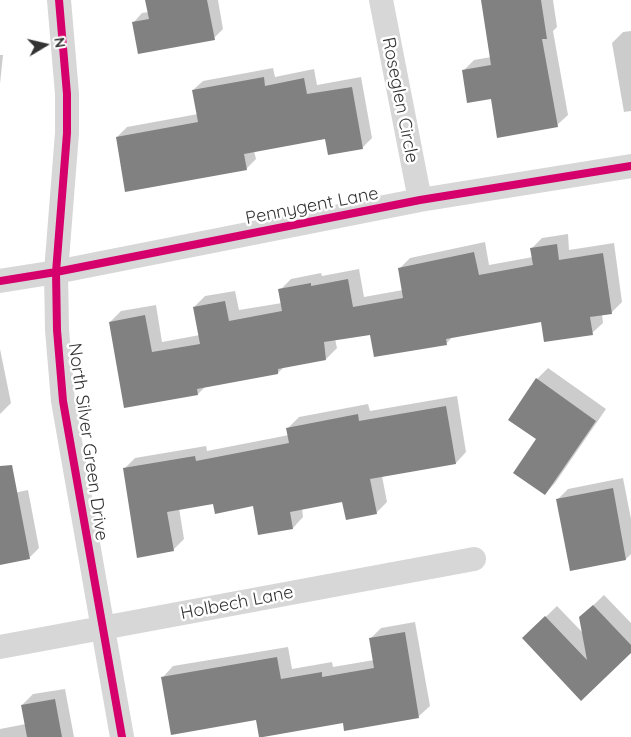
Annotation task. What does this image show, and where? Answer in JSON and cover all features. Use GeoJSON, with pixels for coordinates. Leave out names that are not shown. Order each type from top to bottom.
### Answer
{"type":"FeatureCollection","features":[{"type":"Feature","properties":{"kind":"street","name":"North Silver Green Drive"},"geometry":{"type":"LineString","coordinates":[[59,0],[67,94],[67,132],[56,272],[57,330],[63,401],[122,737]]}},
{"type":"Feature","properties":{"kind":"street","name":"Roseglen Circle"},"geometry":{"type":"LineString","coordinates":[[381,0],[420,200]]}},
{"type":"Feature","properties":{"kind":"street","name":"Pennygent Lane"},"geometry":{"type":"LineString","coordinates":[[0,281],[56,272],[420,200],[631,166]]}},
{"type":"Feature","properties":{"kind":"street","name":"Holbech Lane"},"geometry":{"type":"LineString","coordinates":[[0,647],[474,559]]}},
{"type":"Feature","properties":{"kind":"building"},"geometry":{"type":"Polygon","coordinates":[[[145,0],[207,0],[215,40],[138,54],[132,22],[149,19],[145,0]]]}},
{"type":"Feature","properties":{"kind":"building"},"geometry":{"type":"Polygon","coordinates":[[[481,0],[541,0],[547,39],[542,39],[558,127],[497,138],[491,99],[467,103],[462,70],[491,65],[481,0]]]}},
{"type":"Feature","properties":{"kind":"building"},"geometry":{"type":"Polygon","coordinates":[[[264,77],[265,86],[304,78],[307,94],[352,87],[363,149],[328,155],[325,139],[244,154],[247,170],[125,192],[116,137],[198,122],[192,90],[264,77]]]}},
{"type":"Feature","properties":{"kind":"building"},"geometry":{"type":"Polygon","coordinates":[[[557,244],[559,260],[603,253],[612,314],[590,317],[593,335],[544,342],[541,322],[446,339],[447,345],[374,357],[370,335],[324,342],[326,360],[278,369],[278,374],[197,389],[198,395],[124,408],[109,322],[145,315],[152,352],[200,344],[193,307],[225,301],[229,321],[282,311],[278,289],[311,283],[311,286],[348,279],[353,307],[403,298],[398,268],[474,252],[479,275],[533,265],[530,248],[557,244]]]}},
{"type":"Feature","properties":{"kind":"building"},"geometry":{"type":"Polygon","coordinates":[[[536,378],[596,421],[545,495],[513,473],[536,439],[508,420],[536,378]]]}},
{"type":"Feature","properties":{"kind":"building"},"geometry":{"type":"Polygon","coordinates":[[[446,406],[456,464],[370,479],[377,514],[346,520],[342,502],[290,512],[293,529],[258,535],[253,506],[215,514],[213,504],[167,512],[174,551],[137,558],[123,468],[195,456],[196,461],[289,443],[286,428],[358,414],[359,421],[446,406]]]}},
{"type":"Feature","properties":{"kind":"building"},"geometry":{"type":"Polygon","coordinates":[[[12,465],[30,559],[0,565],[0,466],[12,465]]]}},
{"type":"Feature","properties":{"kind":"building"},"geometry":{"type":"Polygon","coordinates":[[[613,488],[626,560],[570,571],[556,499],[613,488]]]}},
{"type":"Feature","properties":{"kind":"building"},"geometry":{"type":"Polygon","coordinates":[[[593,605],[631,645],[631,653],[581,701],[522,638],[545,616],[587,660],[579,617],[593,605]]]}},
{"type":"Feature","properties":{"kind":"building"},"geometry":{"type":"Polygon","coordinates":[[[405,632],[419,718],[344,731],[343,723],[263,737],[259,737],[256,720],[171,735],[161,677],[277,657],[281,679],[322,672],[322,677],[374,668],[369,638],[405,632]]]}},
{"type":"Feature","properties":{"kind":"building"},"geometry":{"type":"Polygon","coordinates":[[[55,699],[62,737],[27,737],[21,705],[55,699]]]}},
{"type":"Feature","properties":{"kind":"cycle path"},"geometry":{"type":"LineString","coordinates":[[59,0],[67,94],[67,133],[56,272],[57,330],[63,401],[122,737]]}},
{"type":"Feature","properties":{"kind":"cycle path"},"geometry":{"type":"LineString","coordinates":[[0,281],[56,272],[420,200],[631,166]]}}]}
